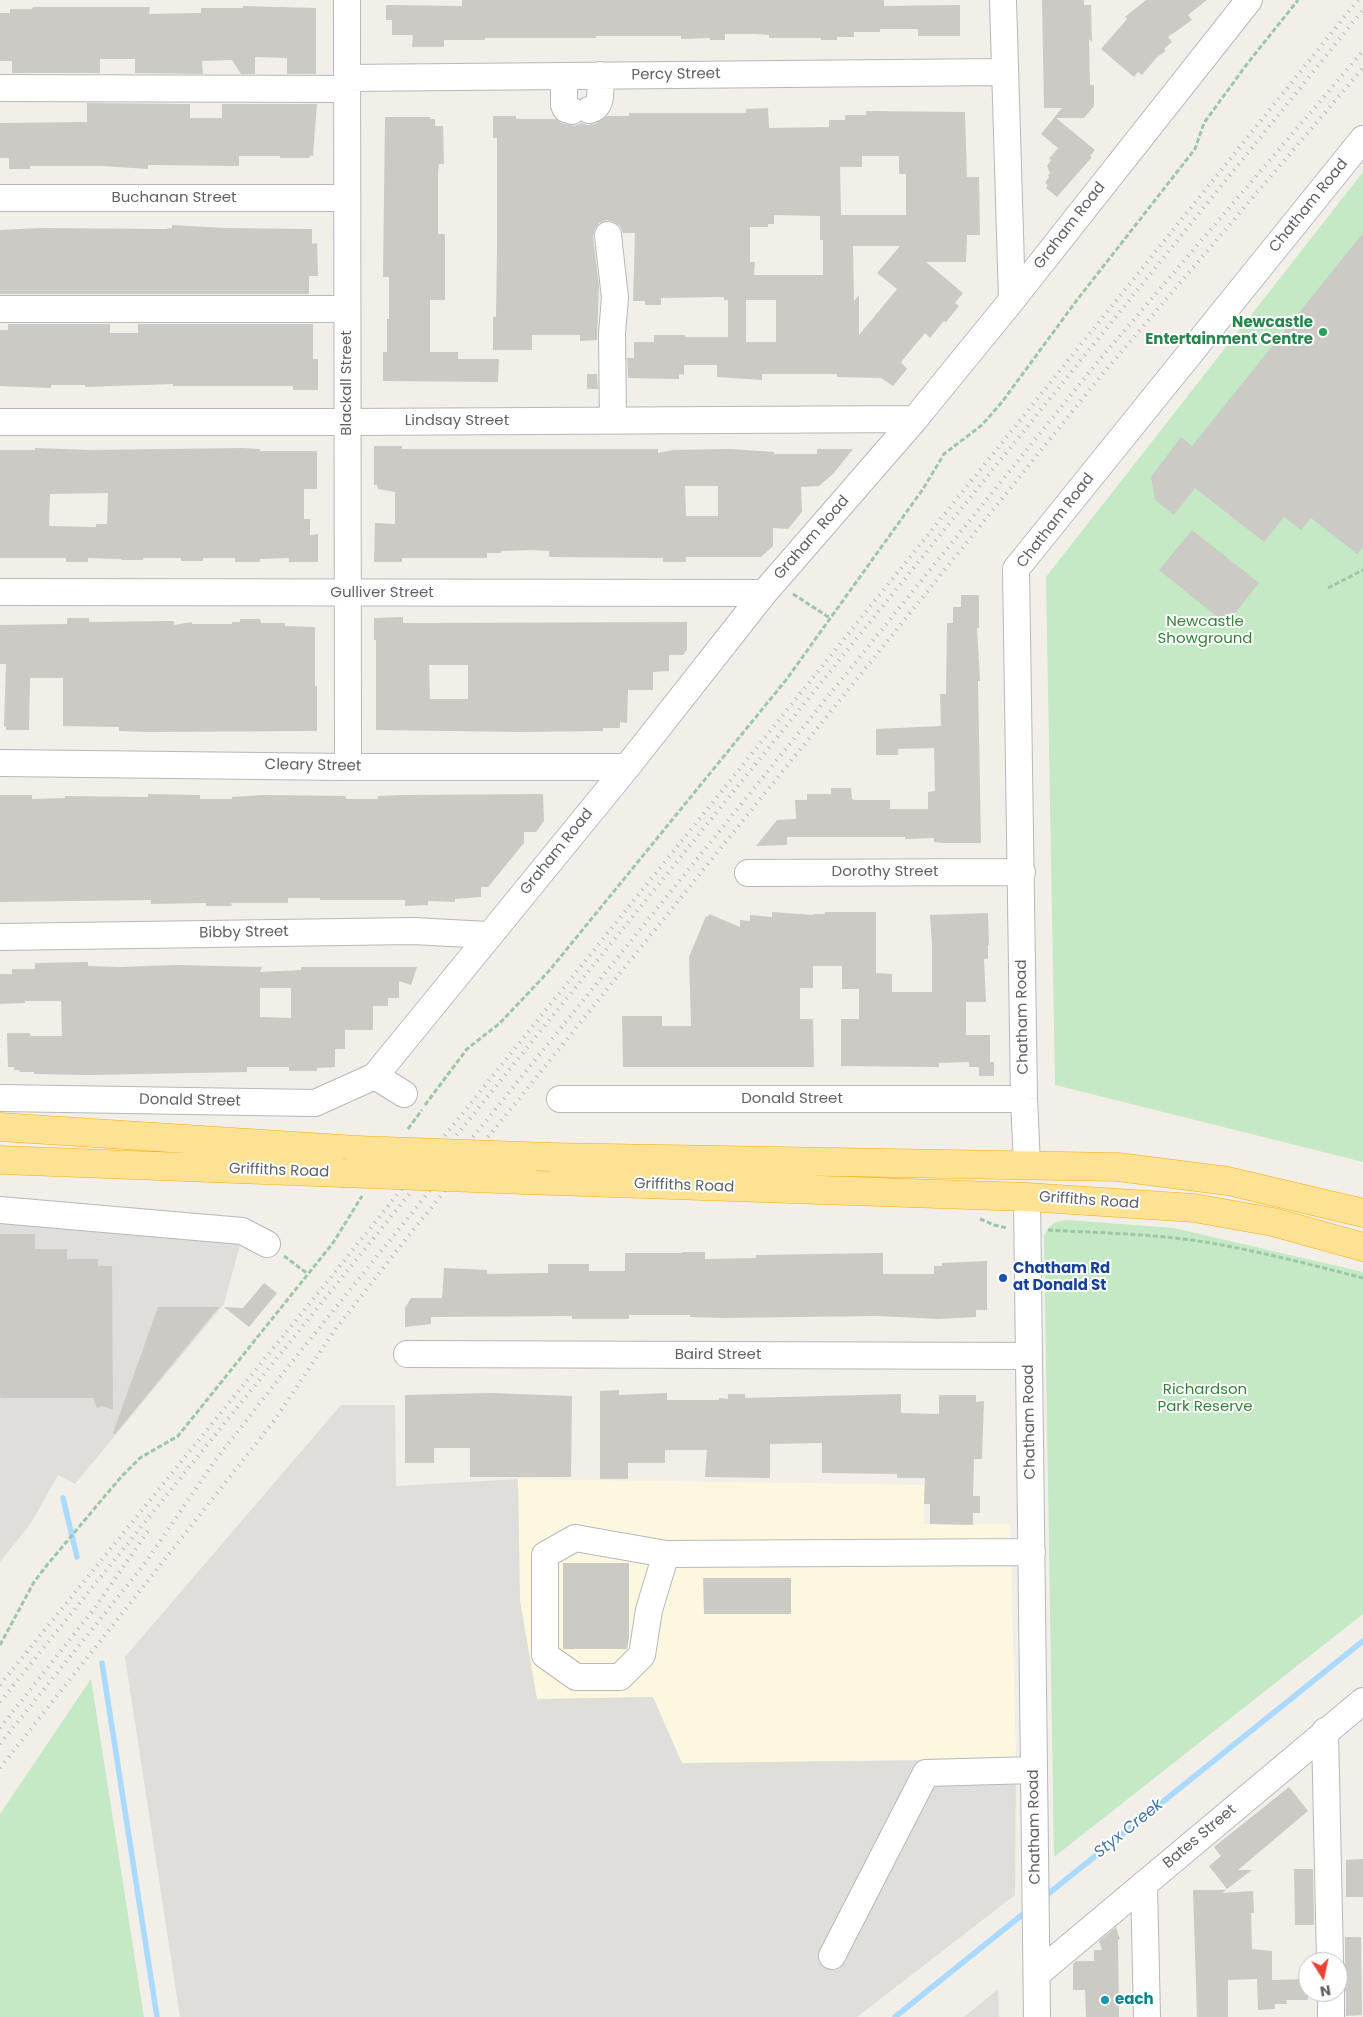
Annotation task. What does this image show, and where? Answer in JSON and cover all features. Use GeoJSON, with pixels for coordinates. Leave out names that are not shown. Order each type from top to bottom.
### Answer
{"type":"FeatureCollection","features":[{"type":"Feature","properties":{"kind":"highway","name":"Griffiths Road"},"geometry":{"type":"LineString","coordinates":[[0,1127],[357,1150],[550,1157],[1118,1167],[1228,1181],[1363,1213]]}},
{"type":"Feature","properties":{"kind":"highway","name":"Griffiths Road"},"geometry":{"type":"LineString","coordinates":[[0,1160],[1028,1197],[1194,1208],[1273,1222],[1363,1247]]}},
{"type":"Feature","properties":{"kind":"highway","name":"Chatham Road"},"geometry":{"type":"LineString","coordinates":[[1027,1164],[1028,1197]]}},
{"type":"Feature","properties":{"kind":"street","name":"Blackall Street"},"geometry":{"type":"LineString","coordinates":[[347,0],[348,767]]}},
{"type":"Feature","properties":{"kind":"street"},"geometry":{"type":"LineString","coordinates":[[1003,0],[1012,300]]}},
{"type":"Feature","properties":{"kind":"street","name":"Graham Road"},"geometry":{"type":"LineString","coordinates":[[375,1076],[488,935],[627,767],[764,593],[915,419],[1012,300],[1249,0]]}},
{"type":"Feature","properties":{"kind":"street","name":"Percy Street"},"geometry":{"type":"LineString","coordinates":[[0,88],[347,83],[564,76],[1004,72]]}},
{"type":"Feature","properties":{"kind":"street"},"geometry":{"type":"LineString","coordinates":[[564,76],[564,105],[566,109],[580,110],[596,109],[600,104],[600,76]]}},
{"type":"Feature","properties":{"kind":"street","name":"Chatham Road"},"geometry":{"type":"LineString","coordinates":[[1027,1164],[1024,1099],[1016,568],[1363,139]]}},
{"type":"Feature","properties":{"kind":"street","name":"Buchanan Street"},"geometry":{"type":"LineString","coordinates":[[0,198],[347,198]]}},
{"type":"Feature","properties":{"kind":"street"},"geometry":{"type":"LineString","coordinates":[[608,235],[615,298],[607,363],[613,420]]}},
{"type":"Feature","properties":{"kind":"street"},"geometry":{"type":"LineString","coordinates":[[0,308],[347,309]]}},
{"type":"Feature","properties":{"kind":"street","name":"Lindsay Street"},"geometry":{"type":"LineString","coordinates":[[0,422],[915,419]]}},
{"type":"Feature","properties":{"kind":"street","name":"Gulliver Street"},"geometry":{"type":"LineString","coordinates":[[0,592],[764,593]]}},
{"type":"Feature","properties":{"kind":"street","name":"Cleary Street"},"geometry":{"type":"LineString","coordinates":[[0,763],[348,767],[627,767]]}},
{"type":"Feature","properties":{"kind":"street","name":"Dorothy Street"},"geometry":{"type":"LineString","coordinates":[[748,873],[1022,872]]}},
{"type":"Feature","properties":{"kind":"street","name":"Bibby Street"},"geometry":{"type":"LineString","coordinates":[[0,937],[413,931],[488,935]]}},
{"type":"Feature","properties":{"kind":"street"},"geometry":{"type":"LineString","coordinates":[[375,1076],[404,1094]]}},
{"type":"Feature","properties":{"kind":"street","name":"Donald Street"},"geometry":{"type":"LineString","coordinates":[[0,1098],[315,1102],[375,1076]]}},
{"type":"Feature","properties":{"kind":"street","name":"Donald Street"},"geometry":{"type":"LineString","coordinates":[[560,1099],[1024,1099]]}},
{"type":"Feature","properties":{"kind":"street","name":"Chatham Road"},"geometry":{"type":"LineString","coordinates":[[1028,1197],[1037,2017]]}},
{"type":"Feature","properties":{"kind":"street"},"geometry":{"type":"LineString","coordinates":[[0,1210],[242,1232],[267,1244]]}},
{"type":"Feature","properties":{"kind":"street","name":"Baird Street"},"geometry":{"type":"LineString","coordinates":[[407,1354],[1029,1356]]}},
{"type":"Feature","properties":{"kind":"street"},"geometry":{"type":"LineString","coordinates":[[666,1554],[650,1610],[642,1655],[620,1677],[576,1678],[545,1656],[545,1555],[574,1538],[666,1554],[1032,1552]]}},
{"type":"Feature","properties":{"kind":"street","name":"Bates Street"},"geometry":{"type":"LineString","coordinates":[[1037,1964],[1144,1884],[1363,1701]]}},
{"type":"Feature","properties":{"kind":"street"},"geometry":{"type":"LineString","coordinates":[[1325,1731],[1330,1952]]}},
{"type":"Feature","properties":{"kind":"street"},"geometry":{"type":"LineString","coordinates":[[832,1956],[926,1773],[1034,1770]]}},
{"type":"Feature","properties":{"kind":"street"},"geometry":{"type":"LineString","coordinates":[[1144,1884],[1148,2017]]}},
{"type":"Feature","properties":{"kind":"street"},"geometry":{"type":"LineString","coordinates":[[1331,2002],[1331,2017]]}},
{"type":"Feature","properties":{"kind":"path"},"geometry":{"type":"LineString","coordinates":[[404,1136],[467,1049],[500,1023],[549,971],[786,680],[923,489],[944,454],[982,425],[1002,402],[1195,149],[1204,123],[1246,64],[1298,0]]}},
{"type":"Feature","properties":{"kind":"path"},"geometry":{"type":"LineString","coordinates":[[1328,588],[1363,570]]}},
{"type":"Feature","properties":{"kind":"path"},"geometry":{"type":"LineString","coordinates":[[764,593],[794,594],[830,618]]}},
{"type":"Feature","properties":{"kind":"path"},"geometry":{"type":"LineString","coordinates":[[0,1645],[34,1582],[62,1546],[140,1458],[178,1436],[333,1243],[364,1193]]}},
{"type":"Feature","properties":{"kind":"path"},"geometry":{"type":"LineString","coordinates":[[1046,1230],[1146,1236],[1210,1243],[1320,1266],[1363,1278]]}},
{"type":"Feature","properties":{"kind":"path"},"geometry":{"type":"LineString","coordinates":[[267,1244],[308,1274]]}},
{"type":"Feature","properties":{"kind":"shaded area"},"geometry":{"type":"Polygon","coordinates":[[[0,1220],[242,1237],[224,1304],[75,1484],[58,1475],[31,1523],[0,1562],[0,1220]]]}},
{"type":"Feature","properties":{"kind":"shaded area"},"geometry":{"type":"Polygon","coordinates":[[[341,1405],[395,1405],[396,1486],[518,1479],[520,1601],[537,1699],[653,1697],[682,1763],[1016,1759],[1015,1895],[857,2017],[180,2017],[125,1657],[341,1405]]]}},
{"type":"Feature","properties":{"kind":"shaded area"},"geometry":{"type":"Polygon","coordinates":[[[518,1479],[924,1485],[924,1524],[1010,1524],[1016,1759],[681,1763],[653,1697],[537,1699],[520,1601],[518,1479]]]}},
{"type":"Feature","properties":{"kind":"shaded area"},"geometry":{"type":"Polygon","coordinates":[[[998,1989],[999,2017],[964,2017],[998,1989]]]}},
{"type":"Feature","properties":{"kind":"green space","name":"Newcastle Showground"},"geometry":{"type":"Polygon","coordinates":[[[1363,172],[1363,1162],[1055,1085],[1046,577],[1363,172]]]}},
{"type":"Feature","properties":{"kind":"green space","name":"Richardson Park Reserve"},"geometry":{"type":"Polygon","coordinates":[[[1068,1220],[1174,1228],[1363,1272],[1363,1614],[1054,1857],[1044,1236],[1053,1224],[1068,1220]]]}},
{"type":"Feature","properties":{"kind":"green space"},"geometry":{"type":"Polygon","coordinates":[[[91,1679],[144,2017],[0,2017],[0,1814],[91,1679]]]}},
{"type":"Feature","properties":{"kind":"building"},"geometry":{"type":"Polygon","coordinates":[[[462,0],[884,0],[884,6],[960,5],[960,36],[918,36],[918,29],[880,29],[880,32],[854,32],[854,37],[837,37],[837,40],[821,40],[821,38],[769,38],[769,35],[756,34],[725,34],[725,40],[710,40],[710,38],[681,39],[681,36],[596,36],[596,38],[444,40],[444,47],[412,47],[413,35],[392,35],[392,20],[386,20],[386,5],[462,6],[462,0]]]}},
{"type":"Feature","properties":{"kind":"building"},"geometry":{"type":"Polygon","coordinates":[[[1042,0],[1084,0],[1084,5],[1091,5],[1092,42],[1089,39],[1090,85],[1094,85],[1094,106],[1084,118],[1056,118],[1095,150],[1090,156],[1092,157],[1057,197],[1046,188],[1048,185],[1045,183],[1050,173],[1047,166],[1051,160],[1049,159],[1058,148],[1041,134],[1062,108],[1044,108],[1042,0]]]}},
{"type":"Feature","properties":{"kind":"building"},"geometry":{"type":"Polygon","coordinates":[[[1146,0],[1207,0],[1188,15],[1192,20],[1168,37],[1172,42],[1164,49],[1166,51],[1157,57],[1142,75],[1138,72],[1134,77],[1101,49],[1127,19],[1125,17],[1146,0]]]}},
{"type":"Feature","properties":{"kind":"building"},"geometry":{"type":"Polygon","coordinates":[[[243,6],[316,8],[316,74],[287,74],[287,58],[255,57],[255,74],[241,74],[232,60],[202,61],[203,74],[135,73],[135,59],[100,59],[100,73],[12,73],[12,61],[0,61],[0,13],[10,13],[10,9],[32,9],[33,7],[150,7],[149,14],[201,13],[201,8],[243,8],[243,6]]]}},
{"type":"Feature","properties":{"kind":"building"},"geometry":{"type":"Polygon","coordinates":[[[87,103],[190,104],[190,118],[222,118],[222,104],[317,104],[313,156],[309,158],[280,158],[280,156],[239,156],[239,166],[148,165],[148,169],[102,166],[30,166],[30,169],[9,169],[9,158],[0,158],[0,123],[87,122],[87,103]]]}},
{"type":"Feature","properties":{"kind":"building"},"geometry":{"type":"Polygon","coordinates":[[[768,108],[769,128],[829,127],[829,120],[845,120],[845,115],[866,115],[866,111],[965,112],[967,177],[979,177],[980,235],[967,235],[966,262],[926,262],[963,293],[955,303],[959,306],[946,322],[944,321],[930,338],[925,333],[901,362],[907,369],[893,386],[881,378],[837,377],[837,374],[762,374],[762,380],[717,377],[717,365],[684,365],[684,375],[679,374],[679,379],[628,378],[627,358],[634,358],[634,342],[654,342],[654,335],[728,337],[728,300],[724,300],[724,297],[661,298],[661,305],[645,305],[645,301],[633,301],[635,233],[623,233],[620,226],[607,220],[599,223],[593,236],[599,286],[597,340],[580,341],[580,335],[532,335],[532,350],[493,350],[493,317],[496,317],[497,138],[493,138],[493,116],[516,116],[516,119],[556,119],[561,123],[575,126],[581,123],[587,125],[594,124],[607,116],[629,116],[629,113],[746,113],[746,109],[768,108]],[[862,156],[862,167],[840,167],[841,215],[906,215],[906,174],[899,174],[899,156],[862,156]],[[774,215],[774,224],[768,224],[768,227],[750,227],[750,262],[755,262],[754,275],[823,275],[823,240],[820,240],[820,216],[774,215]],[[853,246],[854,301],[859,295],[859,335],[897,289],[877,273],[900,246],[853,246]],[[746,300],[746,342],[776,342],[776,300],[746,300]]]}},
{"type":"Feature","properties":{"kind":"building"},"geometry":{"type":"Polygon","coordinates":[[[385,117],[430,117],[430,119],[435,119],[435,126],[443,126],[444,164],[439,164],[438,173],[438,234],[445,234],[445,300],[430,300],[430,352],[458,352],[458,359],[499,359],[498,382],[383,381],[383,352],[387,352],[387,319],[389,319],[389,277],[383,277],[385,117]]]}},
{"type":"Feature","properties":{"kind":"building"},"geometry":{"type":"Polygon","coordinates":[[[172,225],[224,228],[312,229],[312,244],[317,243],[318,276],[309,276],[309,294],[0,294],[0,230],[40,228],[165,229],[172,228],[172,225]]]}},
{"type":"Feature","properties":{"kind":"building","name":"Newcastle Entertainment Centre"},"geometry":{"type":"Polygon","coordinates":[[[1363,233],[1363,547],[1357,554],[1311,518],[1301,530],[1284,517],[1264,542],[1195,488],[1174,515],[1155,500],[1151,477],[1181,437],[1192,446],[1363,233]]]}},
{"type":"Feature","properties":{"kind":"building"},"geometry":{"type":"Polygon","coordinates":[[[8,324],[110,324],[110,333],[138,333],[138,324],[313,324],[313,359],[318,359],[318,390],[293,390],[293,386],[173,386],[173,384],[85,387],[85,385],[51,385],[51,388],[0,386],[0,330],[8,330],[8,324]]]}},
{"type":"Feature","properties":{"kind":"building"},"geometry":{"type":"Polygon","coordinates":[[[587,374],[597,374],[598,389],[587,389],[587,374]]]}},
{"type":"Feature","properties":{"kind":"building"},"geometry":{"type":"Polygon","coordinates":[[[374,446],[402,446],[402,449],[658,449],[658,453],[673,450],[731,449],[774,452],[774,454],[817,454],[817,449],[853,449],[833,474],[819,486],[801,487],[802,512],[788,529],[773,528],[773,546],[761,557],[686,557],[686,562],[663,562],[663,558],[549,557],[549,551],[532,550],[487,553],[487,558],[402,558],[402,562],[374,562],[375,523],[395,524],[395,492],[378,489],[377,485],[374,485],[374,446]],[[685,486],[686,516],[718,516],[718,486],[685,486]]]}},
{"type":"Feature","properties":{"kind":"building"},"geometry":{"type":"Polygon","coordinates":[[[35,448],[92,450],[243,448],[260,449],[260,451],[317,451],[317,489],[304,489],[304,519],[310,519],[310,535],[318,534],[318,562],[289,562],[289,558],[260,559],[260,562],[235,562],[235,558],[203,558],[203,561],[181,561],[181,558],[121,560],[88,558],[88,562],[66,562],[66,558],[0,558],[0,450],[35,450],[35,448]],[[108,493],[50,494],[49,526],[96,527],[96,524],[107,524],[108,493]]]}},
{"type":"Feature","properties":{"kind":"building"},"geometry":{"type":"Polygon","coordinates":[[[1192,530],[1259,583],[1226,624],[1159,570],[1192,530]]]}},
{"type":"Feature","properties":{"kind":"building"},"geometry":{"type":"Polygon","coordinates":[[[961,595],[979,595],[979,628],[977,628],[980,681],[978,681],[981,843],[942,843],[934,842],[934,838],[905,839],[905,837],[787,837],[787,845],[756,846],[777,820],[796,819],[795,800],[807,800],[807,794],[831,794],[831,788],[851,788],[852,799],[855,800],[890,800],[890,809],[928,809],[928,792],[935,791],[934,748],[898,749],[898,755],[876,755],[876,729],[941,726],[940,694],[946,694],[947,623],[953,623],[953,607],[961,607],[961,595]]]}},
{"type":"Feature","properties":{"kind":"building"},"geometry":{"type":"Polygon","coordinates":[[[403,617],[403,623],[687,622],[687,650],[683,655],[669,655],[669,671],[653,672],[653,690],[628,690],[627,723],[620,722],[620,728],[603,728],[603,731],[521,732],[376,730],[376,640],[374,640],[374,618],[403,617]],[[429,665],[430,699],[468,699],[468,665],[429,665]]]}},
{"type":"Feature","properties":{"kind":"building"},"geometry":{"type":"Polygon","coordinates":[[[67,618],[89,618],[89,622],[174,621],[174,625],[192,622],[192,624],[232,624],[232,622],[240,622],[240,619],[260,619],[261,623],[285,623],[285,626],[315,627],[317,731],[149,732],[119,731],[119,727],[63,726],[63,678],[30,678],[29,730],[6,730],[4,726],[6,664],[0,664],[0,625],[67,624],[67,618]]]}},
{"type":"Feature","properties":{"kind":"building"},"geometry":{"type":"Polygon","coordinates":[[[148,794],[200,795],[200,799],[232,799],[232,797],[264,795],[346,796],[346,799],[378,799],[378,796],[404,795],[543,794],[544,821],[536,832],[524,832],[524,843],[488,887],[481,887],[481,897],[455,899],[455,902],[428,901],[428,905],[405,906],[405,900],[288,898],[288,903],[231,903],[232,906],[206,906],[206,903],[151,904],[151,900],[0,902],[0,795],[32,795],[32,799],[65,798],[65,796],[148,797],[148,794]]]}},
{"type":"Feature","properties":{"kind":"building"},"geometry":{"type":"Polygon","coordinates":[[[772,912],[813,915],[825,914],[825,912],[876,912],[876,973],[892,974],[892,992],[932,992],[930,915],[988,913],[988,959],[984,959],[986,1002],[966,1002],[966,1035],[990,1035],[990,1062],[994,1062],[994,1076],[979,1076],[979,1067],[969,1067],[969,1062],[939,1063],[939,1067],[841,1066],[841,1019],[859,1019],[859,989],[842,989],[842,966],[813,966],[813,988],[800,988],[800,1019],[813,1019],[814,1067],[623,1067],[622,1016],[662,1016],[662,1026],[691,1026],[689,957],[706,916],[708,917],[709,914],[740,927],[740,920],[750,921],[750,915],[772,917],[772,912]]]}},
{"type":"Feature","properties":{"kind":"building"},"geometry":{"type":"Polygon","coordinates":[[[88,962],[88,966],[120,967],[177,965],[262,967],[260,972],[301,970],[301,967],[417,967],[411,985],[399,981],[399,998],[388,998],[388,1006],[373,1006],[373,1030],[345,1030],[345,1049],[335,1049],[335,1067],[317,1068],[317,1071],[289,1071],[289,1067],[247,1067],[247,1072],[90,1075],[34,1074],[34,1072],[20,1072],[19,1070],[14,1070],[14,1067],[8,1067],[7,1033],[30,1033],[30,1036],[62,1036],[61,1001],[25,1001],[25,1003],[0,1004],[0,974],[12,974],[12,969],[35,969],[35,963],[88,962]],[[260,988],[260,1017],[291,1018],[291,988],[260,988]]]}},
{"type":"Feature","properties":{"kind":"building"},"geometry":{"type":"Polygon","coordinates":[[[0,1234],[35,1234],[35,1249],[67,1249],[67,1259],[98,1259],[98,1266],[112,1266],[113,1410],[102,1406],[97,1408],[93,1398],[1,1398],[0,1234]]]}},
{"type":"Feature","properties":{"kind":"building"},"geometry":{"type":"Polygon","coordinates":[[[705,1252],[705,1259],[756,1258],[756,1255],[883,1253],[883,1274],[934,1274],[934,1266],[942,1266],[942,1263],[987,1261],[987,1310],[976,1310],[976,1317],[938,1319],[877,1316],[721,1318],[690,1317],[690,1315],[629,1315],[629,1319],[572,1319],[572,1316],[431,1317],[431,1324],[405,1327],[405,1308],[411,1298],[442,1298],[444,1268],[487,1270],[487,1274],[548,1273],[548,1264],[589,1264],[589,1271],[625,1271],[625,1253],[705,1252]]]}},
{"type":"Feature","properties":{"kind":"building"},"geometry":{"type":"Polygon","coordinates":[[[264,1283],[277,1293],[249,1327],[224,1307],[243,1308],[264,1283]]]}},
{"type":"Feature","properties":{"kind":"building"},"geometry":{"type":"Polygon","coordinates":[[[158,1307],[219,1307],[115,1434],[113,1433],[158,1307]]]}},
{"type":"Feature","properties":{"kind":"building"},"geometry":{"type":"Polygon","coordinates":[[[619,1390],[619,1395],[667,1393],[667,1400],[719,1400],[719,1398],[728,1399],[728,1394],[745,1394],[745,1398],[901,1394],[901,1413],[939,1414],[939,1395],[976,1395],[976,1402],[984,1401],[982,1459],[974,1459],[973,1496],[980,1496],[980,1513],[973,1513],[973,1525],[930,1524],[930,1504],[924,1504],[925,1478],[897,1478],[897,1474],[822,1473],[822,1443],[770,1444],[770,1478],[705,1477],[707,1450],[665,1450],[665,1463],[628,1463],[628,1479],[600,1479],[600,1391],[619,1390]]]}},
{"type":"Feature","properties":{"kind":"building"},"geometry":{"type":"Polygon","coordinates":[[[491,1393],[572,1396],[571,1477],[470,1477],[470,1448],[434,1448],[434,1463],[405,1463],[405,1395],[491,1393]]]}},
{"type":"Feature","properties":{"kind":"building"},"geometry":{"type":"Polygon","coordinates":[[[563,1563],[629,1563],[629,1638],[627,1649],[563,1649],[563,1563]]]}},
{"type":"Feature","properties":{"kind":"building"},"geometry":{"type":"Polygon","coordinates":[[[703,1578],[791,1578],[791,1614],[704,1614],[703,1578]]]}},
{"type":"Feature","properties":{"kind":"building"},"geometry":{"type":"Polygon","coordinates":[[[1289,1787],[1308,1811],[1238,1870],[1252,1870],[1227,1889],[1209,1866],[1221,1856],[1214,1847],[1289,1787]]]}},
{"type":"Feature","properties":{"kind":"building"},"geometry":{"type":"Polygon","coordinates":[[[1363,1859],[1363,1897],[1346,1897],[1346,1860],[1363,1859]]]}},
{"type":"Feature","properties":{"kind":"building"},"geometry":{"type":"Polygon","coordinates":[[[1294,1869],[1313,1869],[1314,1925],[1295,1925],[1294,1869]]]}},
{"type":"Feature","properties":{"kind":"building"},"geometry":{"type":"Polygon","coordinates":[[[1193,1890],[1226,1890],[1222,1893],[1253,1891],[1254,1913],[1251,1913],[1252,1949],[1272,1951],[1272,1980],[1298,1979],[1298,2000],[1286,2000],[1287,2004],[1275,2004],[1275,2009],[1258,2010],[1257,1979],[1228,1980],[1228,2017],[1197,2017],[1193,1890]]]}},
{"type":"Feature","properties":{"kind":"building"},"geometry":{"type":"Polygon","coordinates":[[[1116,1927],[1120,1939],[1118,1940],[1119,2017],[1086,2017],[1085,1990],[1073,1990],[1073,1964],[1076,1961],[1094,1961],[1094,1950],[1102,1950],[1099,1941],[1116,1927]]]}},
{"type":"Feature","properties":{"kind":"building"},"geometry":{"type":"Polygon","coordinates":[[[1345,1937],[1361,1937],[1362,2015],[1346,2016],[1346,2002],[1348,2002],[1348,1952],[1345,1952],[1345,1937]]]}},
{"type":"Feature","properties":{"kind":"waterway"},"geometry":{"type":"LineString","coordinates":[[63,1498],[77,1557]]}},
{"type":"Feature","properties":{"kind":"waterway","name":"Styx Creek"},"geometry":{"type":"LineString","coordinates":[[1043,1898],[1363,1641]]}},
{"type":"Feature","properties":{"kind":"waterway"},"geometry":{"type":"LineString","coordinates":[[102,1663],[157,2017]]}},
{"type":"Feature","properties":{"kind":"waterway","name":"Styx Creek"},"geometry":{"type":"LineString","coordinates":[[895,2017],[1028,1910]]}},
{"type":"Feature","properties":{"kind":"railway"},"geometry":{"type":"LineString","coordinates":[[0,1685],[327,1282],[1358,0]]}},
{"type":"Feature","properties":{"kind":"railway"},"geometry":{"type":"LineString","coordinates":[[0,1702],[1363,10]]}},
{"type":"Feature","properties":{"kind":"railway"},"geometry":{"type":"LineString","coordinates":[[0,1744],[146,1562],[214,1462],[295,1358],[1095,365],[1363,51]]}},
{"type":"Feature","properties":{"kind":"railway"},"geometry":{"type":"LineString","coordinates":[[0,1768],[274,1421],[334,1331],[398,1249],[1100,377],[1363,68]]}},
{"type":"Feature","properties":{"kind":"railway"},"geometry":{"type":"LineString","coordinates":[[0,1728],[94,1609],[148,1531]]}},
{"type":"Feature","properties":{"kind":"place","name":"Newcastle Entertainment Centre"},"geometry":{"type":"Point","coordinates":[1323,332]}},
{"type":"Feature","properties":{"kind":"place","name":"Chatham Rd at Donald St"},"geometry":{"type":"Point","coordinates":[1003,1278]}},
{"type":"Feature","properties":{"kind":"place","name":"each"},"geometry":{"type":"Point","coordinates":[1105,2000]}}]}
